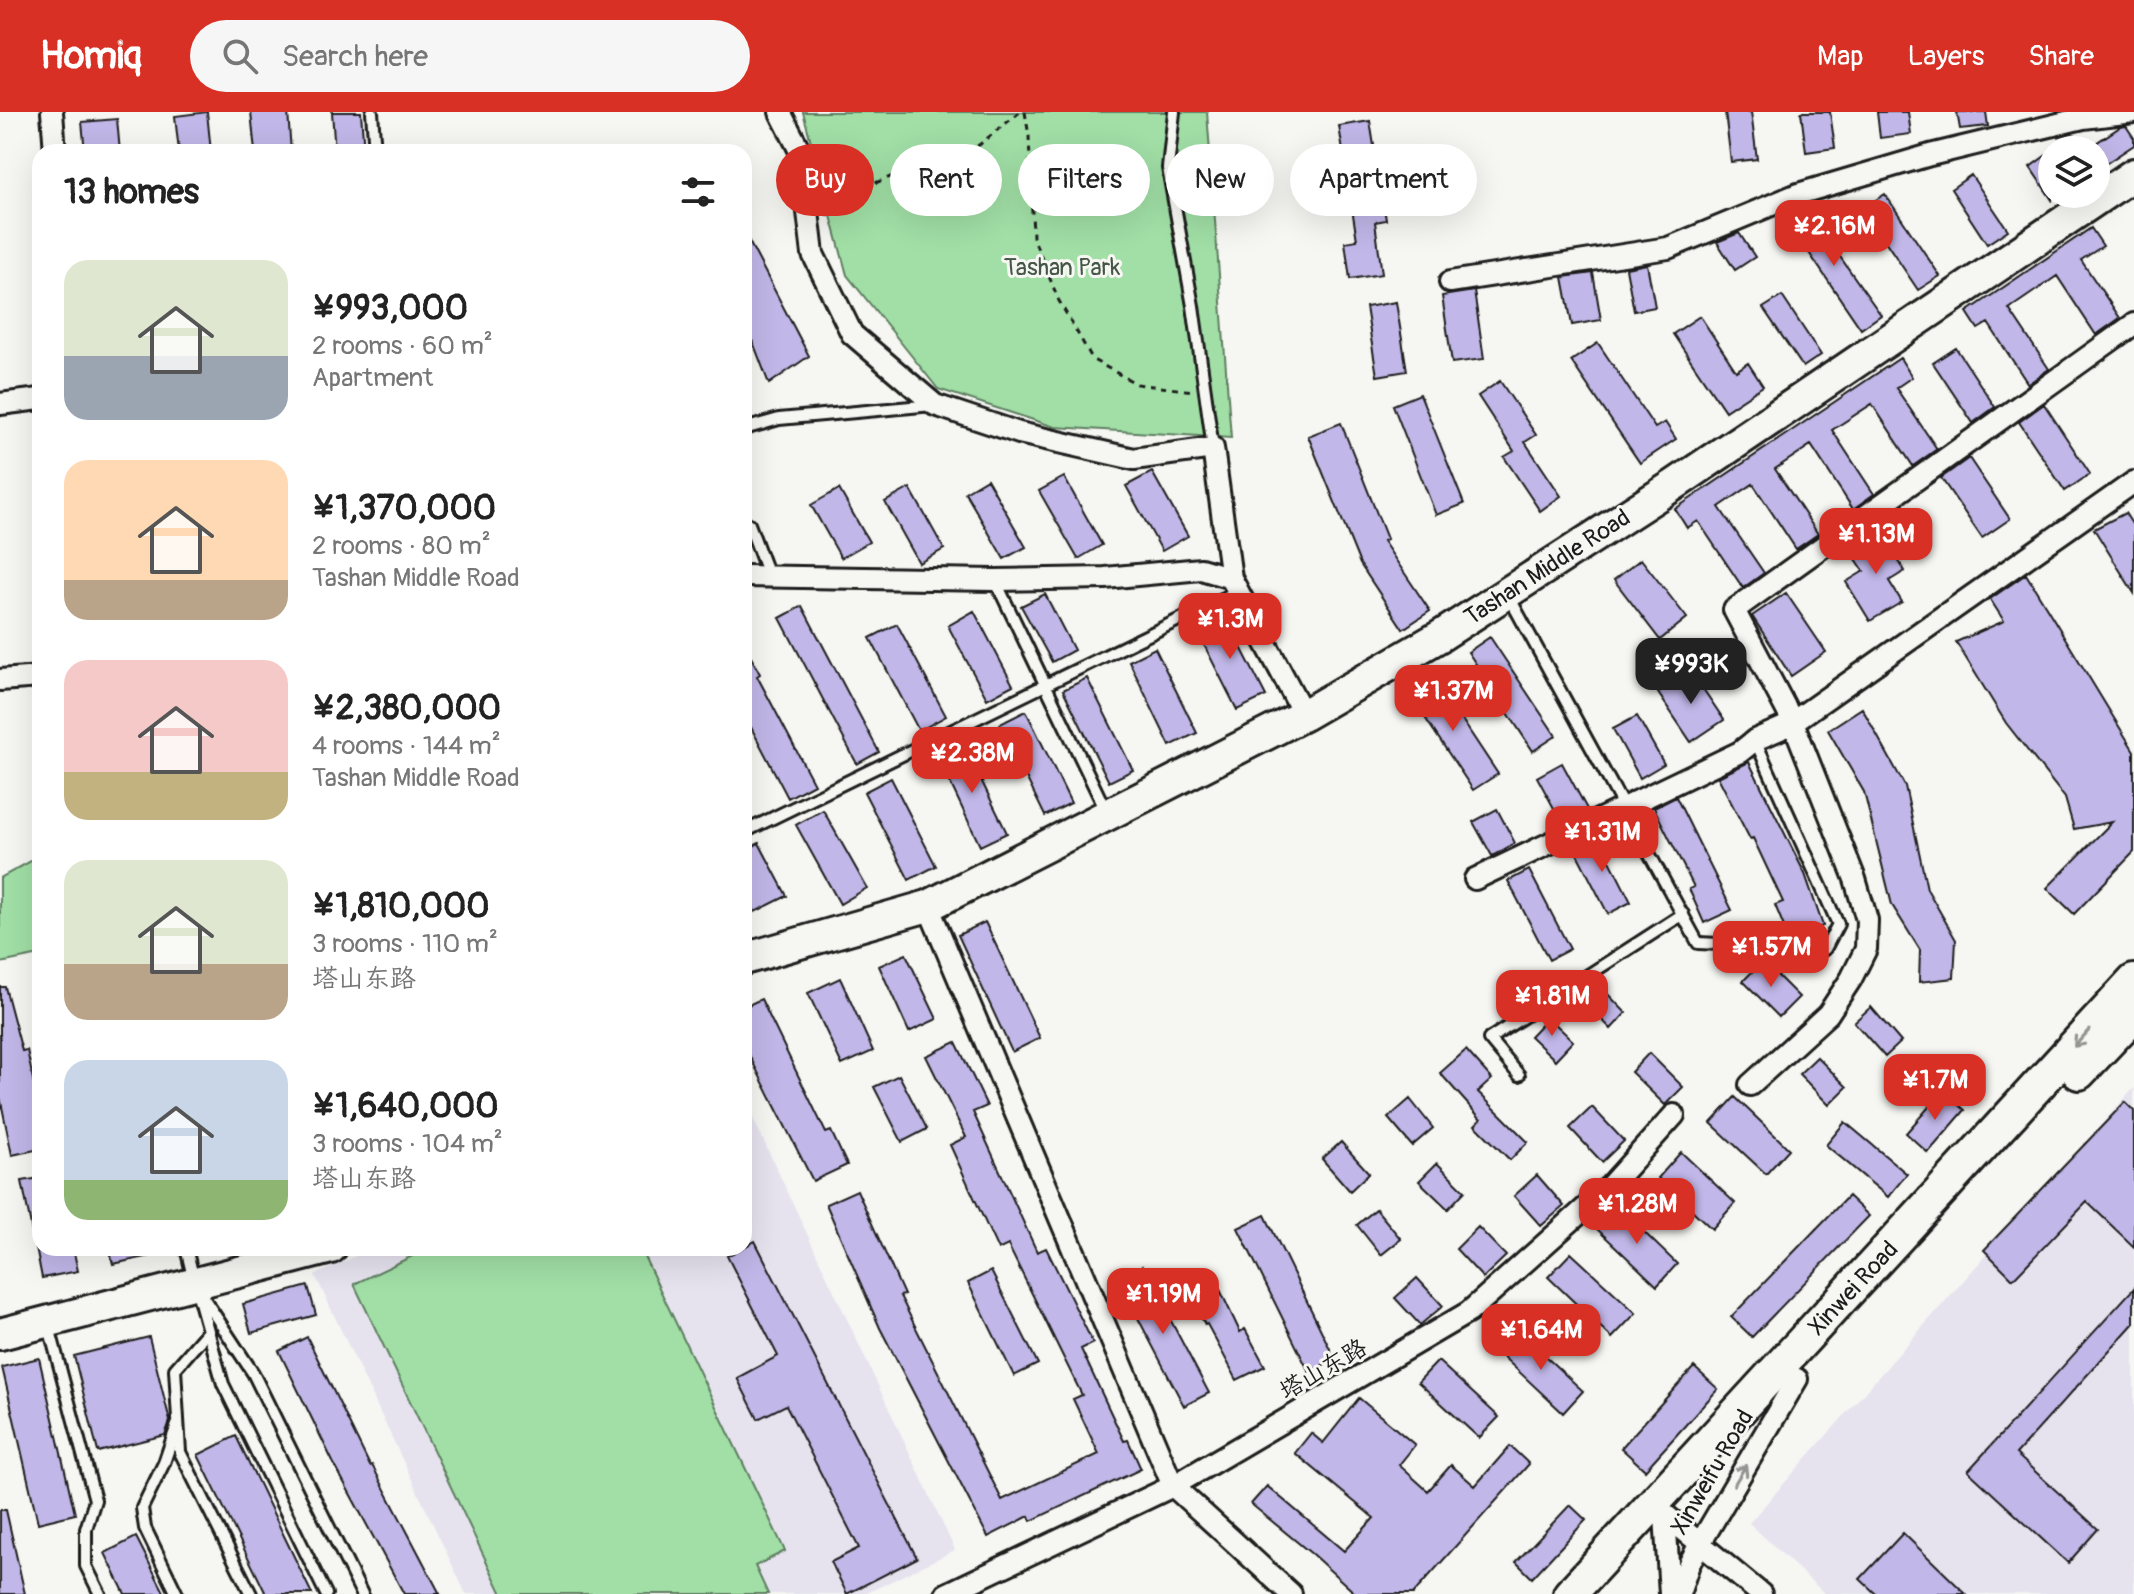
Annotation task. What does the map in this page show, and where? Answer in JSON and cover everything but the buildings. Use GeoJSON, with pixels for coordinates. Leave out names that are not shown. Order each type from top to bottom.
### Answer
{"type":"FeatureCollection","features":[{"type":"Feature","properties":{"kind":"main road","name":"Xinwei Road"},"geometry":{"type":"LineString","coordinates":[[1595,1594],[1658,1509],[2134,981]]}},
{"type":"Feature","properties":{"kind":"main road","name":"Xinwei Road"},"geometry":{"type":"LineString","coordinates":[[1570,1594],[1797,1379],[2134,1015]]}},
{"type":"Feature","properties":{"kind":"street"},"geometry":{"type":"LineString","coordinates":[[52,112],[54,144]]}},
{"type":"Feature","properties":{"kind":"street"},"geometry":{"type":"LineString","coordinates":[[780,112],[801,153],[813,254],[852,334],[935,405],[1019,433],[1134,459],[1213,448],[1235,584],[1304,715]]}},
{"type":"Feature","properties":{"kind":"street"},"geometry":{"type":"LineString","coordinates":[[1450,282],[1668,248],[1798,194],[1930,155],[2082,115],[2134,112]]}},
{"type":"Feature","properties":{"kind":"street","name":"Tashan Middle Road"},"geometry":{"type":"LineString","coordinates":[[752,957],[928,906],[1304,715],[1442,635],[1674,485],[2134,174]]}},
{"type":"Feature","properties":{"kind":"street"},"geometry":{"type":"LineString","coordinates":[[1750,1085],[1828,1014],[1866,949],[1867,920],[1855,879],[1793,722],[1734,610],[2134,324]]}},
{"type":"Feature","properties":{"kind":"street"},"geometry":{"type":"LineString","coordinates":[[0,404],[32,400]]}},
{"type":"Feature","properties":{"kind":"street"},"geometry":{"type":"LineString","coordinates":[[1475,879],[1740,752],[1755,740],[1793,722],[2134,482]]}},
{"type":"Feature","properties":{"kind":"street"},"geometry":{"type":"LineString","coordinates":[[752,576],[995,580],[1105,578],[1201,569],[1235,584]]}},
{"type":"Feature","properties":{"kind":"street"},"geometry":{"type":"LineString","coordinates":[[0,680],[32,678]]}},
{"type":"Feature","properties":{"kind":"street"},"geometry":{"type":"LineString","coordinates":[[928,906],[1173,1486],[1291,1594]]}},
{"type":"Feature","properties":{"kind":"street","name":"塔山东路"},"geometry":{"type":"LineString","coordinates":[[946,1594],[1173,1486],[1469,1312],[1610,1186],[1674,1115]]}},
{"type":"Feature","properties":{"kind":"street"},"geometry":{"type":"LineString","coordinates":[[0,1334],[302,1256]]}},
{"type":"Feature","properties":{"kind":"street","name":"Xinweifu Road"},"geometry":{"type":"LineString","coordinates":[[1679,1594],[1689,1564],[1701,1542],[1797,1379]]}},
{"type":"Feature","properties":{"kind":"street"},"geometry":{"type":"LineString","coordinates":[[1658,1509],[1761,1594]]}},
{"type":"Feature","properties":{"kind":"street"},"geometry":{"type":"LineString","coordinates":[[1658,1509],[1670,1594]]}},
{"type":"Feature","properties":{"kind":"lane"},"geometry":{"type":"LineString","coordinates":[[372,112],[374,144]]}},
{"type":"Feature","properties":{"kind":"lane"},"geometry":{"type":"LineString","coordinates":[[1174,112],[1168,168],[1213,448]]}},
{"type":"Feature","properties":{"kind":"lane"},"geometry":{"type":"LineString","coordinates":[[752,427],[779,419],[935,405]]}},
{"type":"Feature","properties":{"kind":"lane"},"geometry":{"type":"LineString","coordinates":[[752,532],[768,575]]}},
{"type":"Feature","properties":{"kind":"lane"},"geometry":{"type":"LineString","coordinates":[[995,580],[1108,814]]}},
{"type":"Feature","properties":{"kind":"lane"},"geometry":{"type":"LineString","coordinates":[[752,828],[1046,686],[1235,584]]}},
{"type":"Feature","properties":{"kind":"lane"},"geometry":{"type":"LineString","coordinates":[[1507,593],[1698,943],[1825,949],[1838,924],[1755,740]]}},
{"type":"Feature","properties":{"kind":"lane"},"geometry":{"type":"LineString","coordinates":[[1519,1075],[1489,1039],[1683,914]]}},
{"type":"Feature","properties":{"kind":"lane"},"geometry":{"type":"LineString","coordinates":[[188,1256],[223,1384],[326,1594]]}},
{"type":"Feature","properties":{"kind":"lane"},"geometry":{"type":"LineString","coordinates":[[195,1285],[253,1373],[362,1594]]}},
{"type":"Feature","properties":{"kind":"lane"},"geometry":{"type":"LineString","coordinates":[[48,1322],[95,1500],[86,1529],[86,1566],[100,1594]]}},
{"type":"Feature","properties":{"kind":"lane"},"geometry":{"type":"LineString","coordinates":[[208,1331],[175,1369],[180,1452],[251,1594]]}},
{"type":"Feature","properties":{"kind":"lane"},"geometry":{"type":"LineString","coordinates":[[177,1594],[145,1528],[142,1508],[164,1463],[178,1419]]}},
{"type":"Feature","properties":{"kind":"path"},"geometry":{"type":"LineString","coordinates":[[810,227],[870,185],[979,145],[1023,112],[1029,136],[1033,237],[1059,301],[1093,360],[1137,384],[1205,393]]}},
{"type":"Feature","properties":{"kind":"shaded area"},"geometry":{"type":"Polygon","coordinates":[[[2134,1088],[2134,1594],[1825,1594],[1749,1523],[2134,1088]]]}},
{"type":"Feature","properties":{"kind":"shaded area"},"geometry":{"type":"Polygon","coordinates":[[[752,1116],[955,1550],[865,1594],[466,1594],[315,1275],[356,1256],[752,1256],[752,1116]]]}},
{"type":"Feature","properties":{"kind":"green space","name":"Tashan Park"},"geometry":{"type":"Polygon","coordinates":[[[803,112],[1207,112],[1209,144],[1166,144],[1166,216],[1215,216],[1231,438],[1055,427],[938,389],[847,275],[831,216],[874,216],[874,144],[812,144],[803,112]]]}},
{"type":"Feature","properties":{"kind":"green space"},"geometry":{"type":"Polygon","coordinates":[[[32,860],[32,957],[0,963],[0,878],[32,860]]]}},
{"type":"Feature","properties":{"kind":"green space"},"geometry":{"type":"Polygon","coordinates":[[[412,1256],[644,1256],[785,1551],[755,1566],[768,1594],[502,1594],[354,1284],[412,1256]]]}}]}
